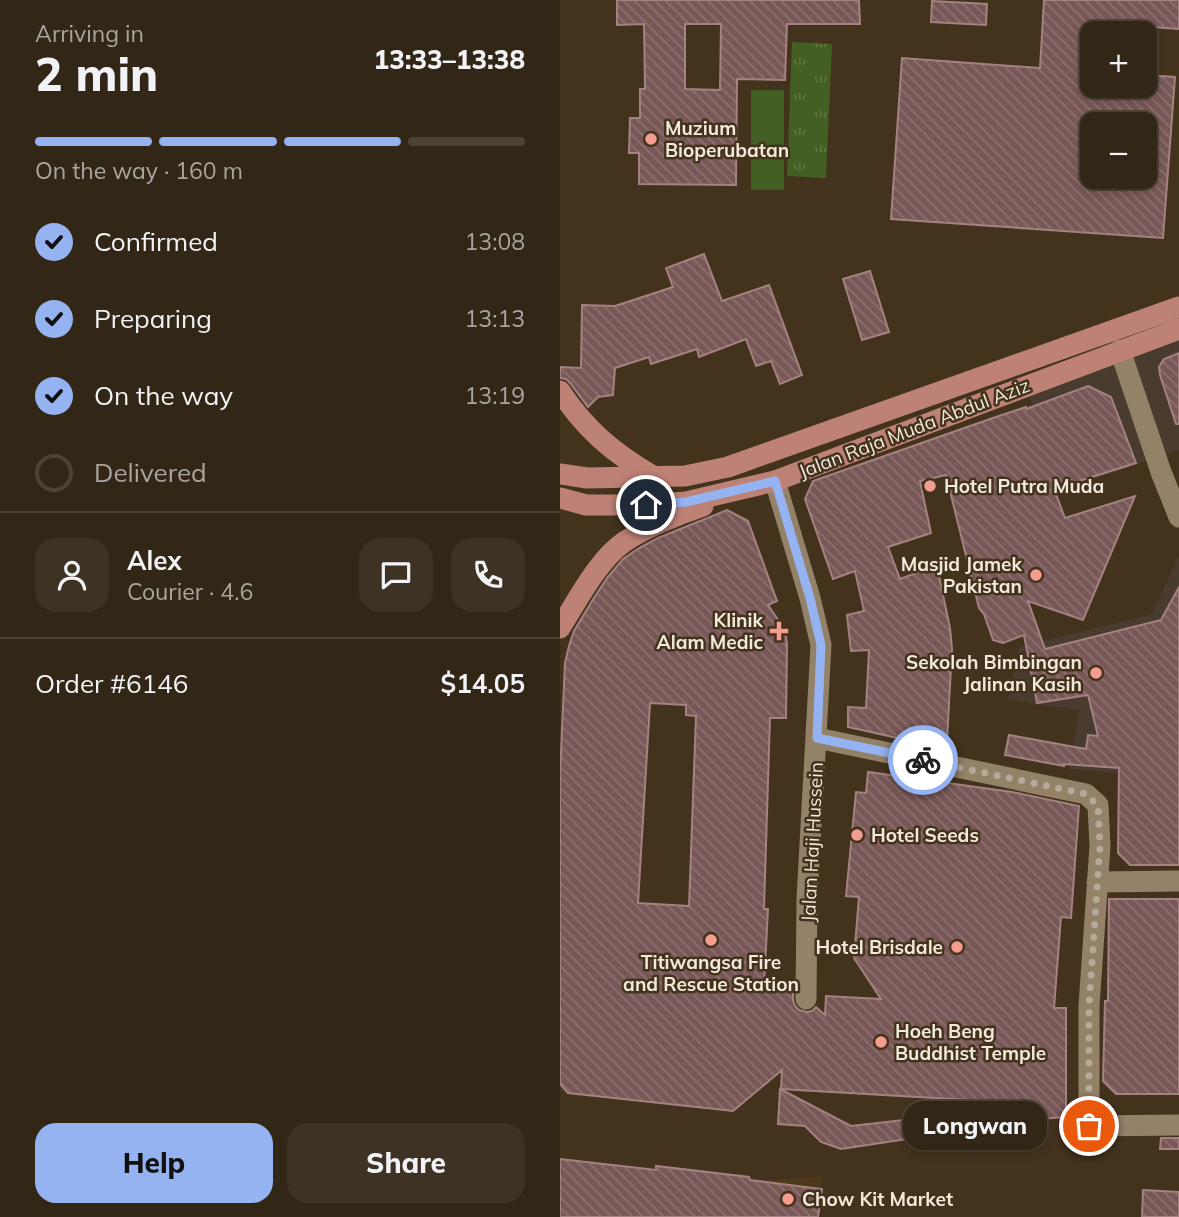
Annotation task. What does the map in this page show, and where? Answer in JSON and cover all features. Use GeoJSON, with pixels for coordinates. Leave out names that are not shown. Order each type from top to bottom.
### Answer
{"type":"FeatureCollection","features":[{"type":"Feature","properties":{"kind":"main road","name":"Jalan Raja Muda Abdul Aziz"},"geometry":{"type":"LineString","coordinates":[[560,474],[587,478],[685,476],[728,467],[1179,307]]}},
{"type":"Feature","properties":{"kind":"main road","name":"Jalan Raja Muda Abdul Aziz"},"geometry":{"type":"LineString","coordinates":[[560,498],[586,505],[686,502],[775,481],[1179,329]]}},
{"type":"Feature","properties":{"kind":"main road"},"geometry":{"type":"LineString","coordinates":[[560,391],[583,423],[601,441],[626,461],[653,476]]}},
{"type":"Feature","properties":{"kind":"main road"},"geometry":{"type":"LineString","coordinates":[[560,628],[597,569],[623,542],[694,509],[775,481]]}},
{"type":"Feature","properties":{"kind":"street"},"geometry":{"type":"LineString","coordinates":[[1120,350],[1179,517]]}},
{"type":"Feature","properties":{"kind":"street","name":"Jalan Haji Hussein"},"geometry":{"type":"LineString","coordinates":[[775,481],[810,598],[821,645],[807,899],[806,999]]}},
{"type":"Feature","properties":{"kind":"street"},"geometry":{"type":"LineString","coordinates":[[817,738],[1086,794],[1098,806],[1100,846],[1089,1006],[1089,1126],[1179,1125]]}},
{"type":"Feature","properties":{"kind":"street"},"geometry":{"type":"LineString","coordinates":[[1097,882],[1179,881]]}},
{"type":"Feature","properties":{"kind":"shaded area"},"geometry":{"type":"Polygon","coordinates":[[[1179,340],[1179,450],[1062,490],[1028,392],[1179,340]]]}},
{"type":"Feature","properties":{"kind":"shaded area","name":"Sekolah Bimbingan Jalinan Kasih"},"geometry":{"type":"Polygon","coordinates":[[[1179,556],[1179,778],[1069,769],[1079,710],[1008,700],[1019,647],[1152,614],[1179,556]]]}},
{"type":"Feature","properties":{"kind":"shaded area","name":"Chow Kit Market"},"geometry":{"type":"Polygon","coordinates":[[[823,1177],[818,1217],[753,1217],[757,1181],[823,1177]]]}},
{"type":"Feature","properties":{"kind":"green space"},"geometry":{"type":"Polygon","coordinates":[[[792,42],[832,44],[826,178],[787,176],[792,42]]]}},
{"type":"Feature","properties":{"kind":"green space"},"geometry":{"type":"Polygon","coordinates":[[[751,90],[784,90],[784,190],[751,190],[751,90]]]}},
{"type":"Feature","properties":{"kind":"building"},"geometry":{"type":"Polygon","coordinates":[[[617,0],[859,0],[860,24],[787,24],[785,80],[737,79],[736,185],[639,184],[639,153],[629,153],[630,118],[640,118],[640,89],[645,89],[644,24],[617,25],[617,0]],[[685,24],[685,89],[720,90],[721,24],[685,24]]]}},
{"type":"Feature","properties":{"kind":"building"},"geometry":{"type":"Polygon","coordinates":[[[1044,0],[1179,0],[1179,29],[1157,27],[1157,21],[1080,21],[1080,98],[1157,98],[1157,76],[1175,77],[1163,238],[891,219],[902,58],[1040,68],[1044,0]]]}},
{"type":"Feature","properties":{"kind":"building"},"geometry":{"type":"Polygon","coordinates":[[[932,1],[987,4],[986,25],[931,22],[932,1]]]}},
{"type":"Feature","properties":{"kind":"building"},"geometry":{"type":"Polygon","coordinates":[[[704,254],[722,301],[769,285],[802,375],[780,384],[771,361],[756,366],[746,339],[699,357],[697,349],[651,364],[649,357],[615,368],[613,395],[598,397],[588,407],[570,383],[560,378],[560,367],[581,368],[582,305],[615,306],[673,287],[666,268],[704,254]]]}},
{"type":"Feature","properties":{"kind":"building"},"geometry":{"type":"Polygon","coordinates":[[[870,271],[889,332],[862,340],[843,279],[870,271]]]}},
{"type":"Feature","properties":{"kind":"building"},"geometry":{"type":"Polygon","coordinates":[[[1179,353],[1179,424],[1176,424],[1159,367],[1164,359],[1179,353]]]}},
{"type":"Feature","properties":{"kind":"building"},"geometry":{"type":"Polygon","coordinates":[[[1088,386],[1111,397],[1136,463],[1054,489],[1065,518],[1135,496],[1083,620],[1028,601],[1045,649],[1161,620],[1179,587],[1179,865],[1130,865],[1118,853],[1119,768],[1064,766],[1005,755],[1009,735],[1086,749],[1088,735],[1098,736],[1088,695],[1037,703],[1024,635],[1003,643],[993,640],[984,614],[979,608],[946,475],[920,481],[931,533],[888,547],[900,579],[935,566],[939,576],[952,649],[947,740],[942,748],[848,727],[848,707],[866,708],[869,650],[851,651],[847,615],[864,611],[855,571],[833,579],[805,499],[813,481],[1088,386]]]}},
{"type":"Feature","properties":{"kind":"building"},"geometry":{"type":"Polygon","coordinates":[[[727,510],[748,521],[777,601],[768,605],[785,630],[786,718],[770,718],[764,909],[768,909],[764,985],[793,986],[793,1000],[799,1010],[807,1012],[816,1007],[825,1015],[826,996],[881,999],[854,958],[859,897],[846,896],[856,792],[866,793],[868,772],[1012,792],[1079,806],[1071,918],[1061,917],[1054,1008],[1066,1008],[1066,1117],[969,1124],[969,1100],[781,1089],[782,1070],[733,1111],[568,1093],[560,1084],[560,775],[565,663],[574,631],[607,578],[623,559],[658,538],[727,510]],[[650,703],[638,903],[689,906],[696,716],[686,715],[686,705],[650,703]]]}},
{"type":"Feature","properties":{"kind":"building"},"geometry":{"type":"Polygon","coordinates":[[[1109,899],[1179,899],[1179,1094],[1116,1094],[1103,1081],[1105,1001],[1108,1001],[1109,899]]]}},
{"type":"Feature","properties":{"kind":"building"},"geometry":{"type":"Polygon","coordinates":[[[780,1089],[851,1126],[938,1116],[941,1134],[841,1149],[821,1142],[805,1126],[778,1124],[780,1089]]]}},
{"type":"Feature","properties":{"kind":"building"},"geometry":{"type":"Polygon","coordinates":[[[1161,1138],[1179,1138],[1179,1149],[1160,1149],[1161,1138]]]}},
{"type":"Feature","properties":{"kind":"building"},"geometry":{"type":"Polygon","coordinates":[[[560,1159],[656,1170],[656,1166],[822,1189],[818,1217],[560,1217],[560,1159]]]}},
{"type":"Feature","properties":{"kind":"building"},"geometry":{"type":"Polygon","coordinates":[[[1143,1190],[1179,1192],[1179,1217],[1142,1217],[1143,1190]]]}},
{"type":"Feature","properties":{"kind":"way so far"},"geometry":{"type":"LineString","coordinates":[[923,760],[1086,794],[1098,806],[1100,846],[1089,1006],[1089,1126]]}},
{"type":"Feature","properties":{"kind":"place","name":"Muzium Bioperubatan"},"geometry":{"type":"Point","coordinates":[651,139]}},
{"type":"Feature","properties":{"kind":"place","name":"Hotel Putra Muda"},"geometry":{"type":"Point","coordinates":[930,486]}},
{"type":"Feature","properties":{"kind":"place","name":"Masjid Jamek Pakistan"},"geometry":{"type":"Point","coordinates":[1036,575]}},
{"type":"Feature","properties":{"kind":"place","name":"Klinik Alam Medic"},"geometry":{"type":"Point","coordinates":[779,631]}},
{"type":"Feature","properties":{"kind":"place","name":"Sekolah Bimbingan Jalinan Kasih"},"geometry":{"type":"Point","coordinates":[1096,673]}},
{"type":"Feature","properties":{"kind":"place","name":"Hotel Seeds"},"geometry":{"type":"Point","coordinates":[857,835]}},
{"type":"Feature","properties":{"kind":"place","name":"Titiwangsa Fire and Rescue Station"},"geometry":{"type":"Point","coordinates":[711,940]}},
{"type":"Feature","properties":{"kind":"place","name":"Hotel Brisdale"},"geometry":{"type":"Point","coordinates":[957,947]}},
{"type":"Feature","properties":{"kind":"place","name":"Hoeh Beng Buddhist Temple"},"geometry":{"type":"Point","coordinates":[881,1042]}},
{"type":"Feature","properties":{"kind":"place","name":"Longwan"},"geometry":{"type":"Point","coordinates":[1089,1126]}},
{"type":"Feature","properties":{"kind":"place","name":"Chow Kit Market"},"geometry":{"type":"Point","coordinates":[788,1199]}},
{"type":"Feature","properties":{"kind":"route"},"geometry":{"type":"LineString","coordinates":[[646,505],[686,502],[775,481],[810,598],[821,645],[817,738],[923,760]]}}]}
